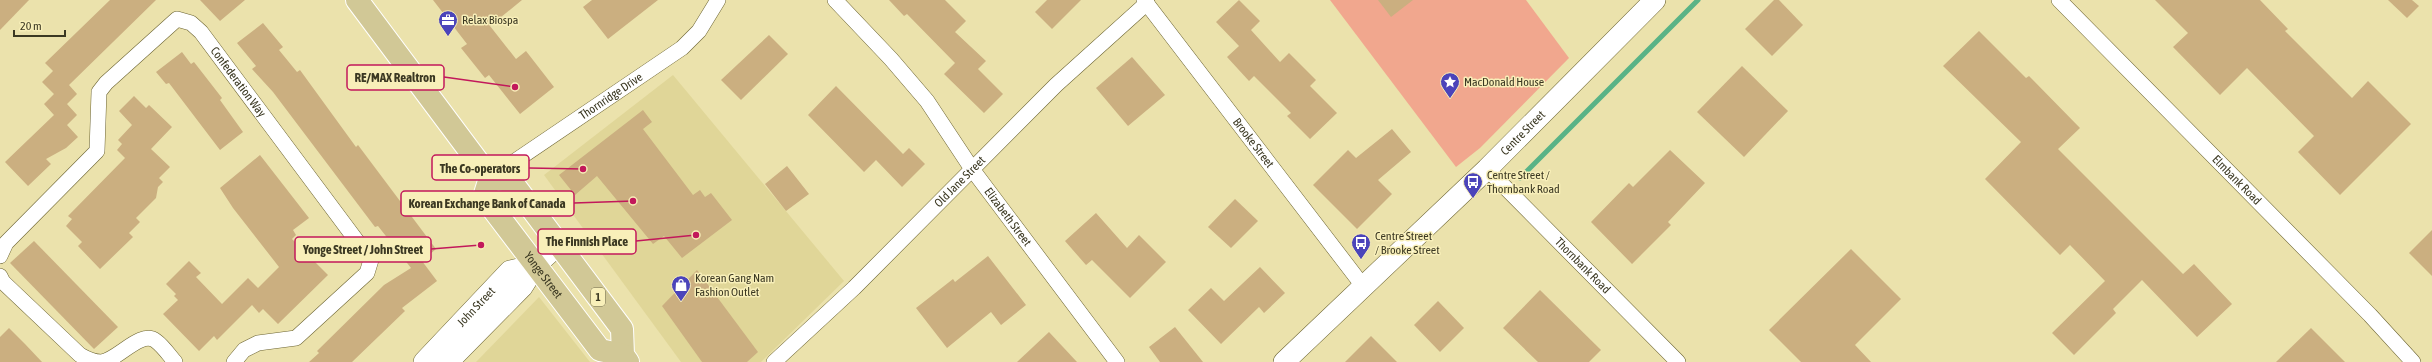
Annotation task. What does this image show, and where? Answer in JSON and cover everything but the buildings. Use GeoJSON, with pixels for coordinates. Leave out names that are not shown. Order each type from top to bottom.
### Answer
{"type":"FeatureCollection","features":[{"type":"Feature","properties":{"kind":"main road"},"geometry":{"type":"LineString","coordinates":[[357,0],[490,178]]}},
{"type":"Feature","properties":{"kind":"main road","name":"Centre Street"},"geometry":{"type":"LineString","coordinates":[[1284,362],[1487,168],[1655,0]]}},
{"type":"Feature","properties":{"kind":"main road","name":"Yonge Street"},"geometry":{"type":"LineString","coordinates":[[490,178],[511,181],[559,244],[622,329],[626,358],[600,350],[484,197],[490,178]]}},
{"type":"Feature","properties":{"kind":"main road","name":"John Street"},"geometry":{"type":"LineString","coordinates":[[448,362],[522,288],[536,265],[559,244]]}},
{"type":"Feature","properties":{"kind":"main road","name":"John Street"},"geometry":{"type":"LineString","coordinates":[[424,362],[510,271],[536,265]]}},
{"type":"Feature","properties":{"kind":"street","name":"Thornridge Drive"},"geometry":{"type":"LineString","coordinates":[[490,178],[682,48],[699,31],[718,0]]}},
{"type":"Feature","properties":{"kind":"street","name":"Elizabeth Street"},"geometry":{"type":"LineString","coordinates":[[835,0],[910,81],[972,169],[1117,362]]}},
{"type":"Feature","properties":{"kind":"street","name":"Elmbank Road"},"geometry":{"type":"LineString","coordinates":[[2059,0],[2370,315],[2413,362]]}},
{"type":"Feature","properties":{"kind":"street","name":"Old Jane Street"},"geometry":{"type":"LineString","coordinates":[[774,362],[854,288],[1056,84],[1146,2]]}},
{"type":"Feature","properties":{"kind":"street","name":"Brooke Street"},"geometry":{"type":"LineString","coordinates":[[1146,2],[1363,286]]}},
{"type":"Feature","properties":{"kind":"street","name":"Confederation Way"},"geometry":{"type":"LineString","coordinates":[[0,256],[6,243],[98,151],[99,92],[106,83],[177,18],[191,23],[201,32],[371,260],[366,273],[296,338],[258,343],[244,350],[234,362]]}},
{"type":"Feature","properties":{"kind":"street","name":"Thornbank Road"},"geometry":{"type":"LineString","coordinates":[[1487,168],[1678,362]]}},
{"type":"Feature","properties":{"kind":"street"},"geometry":{"type":"LineString","coordinates":[[0,276],[3,282],[80,355],[92,361],[111,360],[139,340],[149,338],[156,340],[175,362]]}},
{"type":"Feature","properties":{"kind":"shaded area"},"geometry":{"type":"Polygon","coordinates":[[[1330,0],[1526,0],[1569,58],[1480,148],[1456,167],[1330,0]]]}},
{"type":"Feature","properties":{"kind":"shaded area"},"geometry":{"type":"Polygon","coordinates":[[[673,75],[844,281],[761,362],[681,362],[544,175],[673,75]]]}},
{"type":"Feature","properties":{"kind":"shaded area"},"geometry":{"type":"Polygon","coordinates":[[[539,297],[590,362],[476,362],[539,297]]]}},
{"type":"Feature","properties":{"kind":"waterway"},"geometry":{"type":"LineString","coordinates":[[1520,178],[1698,0]]}},
{"type":"Feature","properties":{"kind":"place","name":"Relax Biospa"},"geometry":{"type":"Point","coordinates":[448,37]}},
{"type":"Feature","properties":{"kind":"place","name":"RE/MAX Realtron"},"geometry":{"type":"Point","coordinates":[515,87]}},
{"type":"Feature","properties":{"kind":"place","name":"MacDonald House"},"geometry":{"type":"Point","coordinates":[1450,99]}},
{"type":"Feature","properties":{"kind":"place","name":"The Co-operators"},"geometry":{"type":"Point","coordinates":[583,169]}},
{"type":"Feature","properties":{"kind":"place","name":"Centre Street / Thornbank Road"},"geometry":{"type":"Point","coordinates":[1473,199]}},
{"type":"Feature","properties":{"kind":"place","name":"Korean Exchange Bank of Canada"},"geometry":{"type":"Point","coordinates":[633,201]}},
{"type":"Feature","properties":{"kind":"place","name":"The Finnish Place"},"geometry":{"type":"Point","coordinates":[696,235]}},
{"type":"Feature","properties":{"kind":"place","name":"Yonge Street / John Street"},"geometry":{"type":"Point","coordinates":[481,245]}},
{"type":"Feature","properties":{"kind":"place","name":"Centre Street / Brooke Street"},"geometry":{"type":"Point","coordinates":[1361,260]}},
{"type":"Feature","properties":{"kind":"place","name":"Korean Gang Nam Fashion Outlet"},"geometry":{"type":"Point","coordinates":[681,302]}}]}
